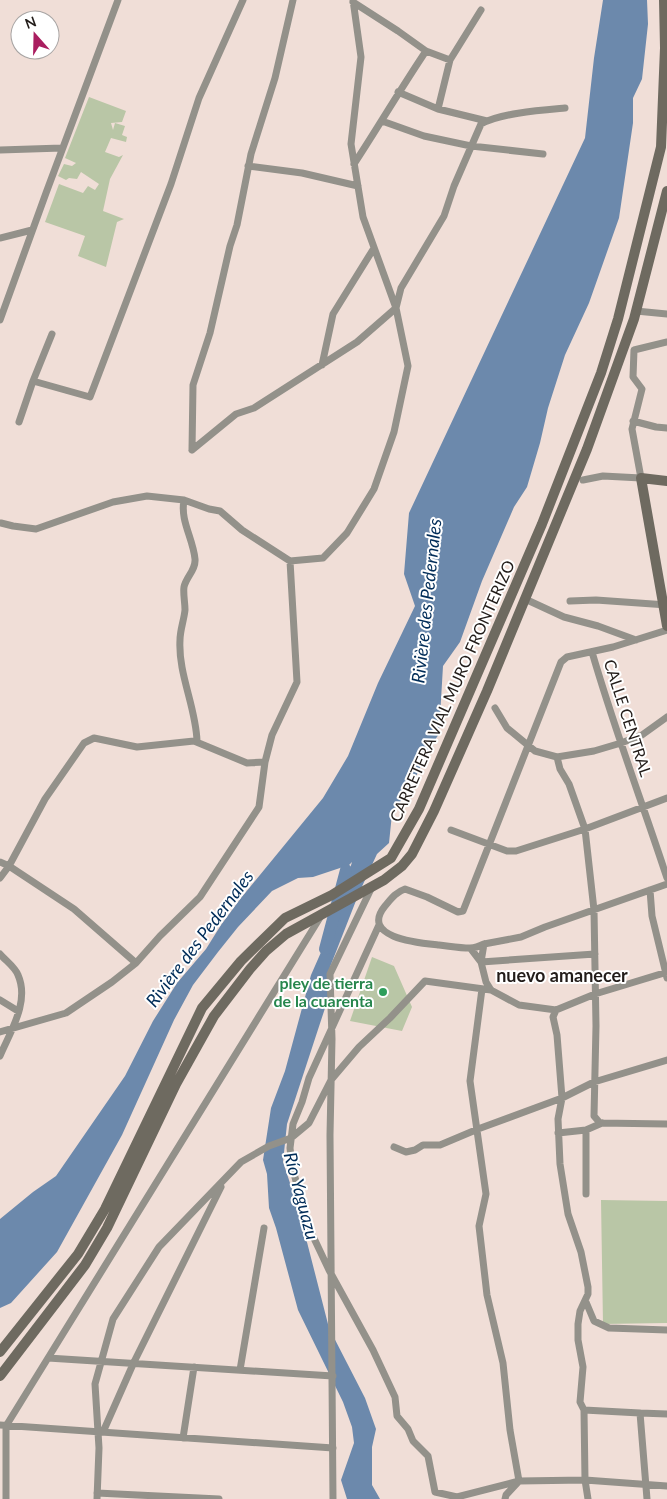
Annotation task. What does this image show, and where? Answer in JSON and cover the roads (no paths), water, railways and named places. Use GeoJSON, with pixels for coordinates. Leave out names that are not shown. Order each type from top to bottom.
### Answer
{"type":"FeatureCollection","features":[{"type":"Feature","properties":{"kind":"street"},"geometry":{"type":"LineString","coordinates":[[0,320],[118,0]]}},
{"type":"Feature","properties":{"kind":"street"},"geometry":{"type":"LineString","coordinates":[[33,381],[90,397],[172,184],[199,98],[243,0]]}},
{"type":"Feature","properties":{"kind":"street"},"geometry":{"type":"LineString","coordinates":[[293,0],[275,78],[248,166],[237,225],[230,246],[210,333],[193,385],[192,450],[236,414],[254,408],[356,342],[396,308],[401,288],[444,216],[454,186],[480,126],[488,121],[529,112],[565,108]]}},
{"type":"Feature","properties":{"kind":"street","name":"CARRETERA VIAL MURO FRONTERIZO"},"geometry":{"type":"LineString","coordinates":[[0,1352],[78,1254],[105,1209],[202,1008],[241,961],[285,918],[332,895],[391,858],[419,809],[542,524],[601,373],[618,319],[661,148],[664,0]]}},
{"type":"Feature","properties":{"kind":"street"},"geometry":{"type":"LineString","coordinates":[[353,1],[426,51],[450,60]]}},
{"type":"Feature","properties":{"kind":"street"},"geometry":{"type":"LineString","coordinates":[[1,523],[36,529],[113,502],[146,496],[184,500],[220,512],[242,530],[290,561],[323,558],[347,533],[374,489],[394,432],[408,366],[396,308],[363,217],[354,164],[351,144],[361,57],[353,1]]}},
{"type":"Feature","properties":{"kind":"street"},"geometry":{"type":"LineString","coordinates":[[438,109],[450,60],[481,10]]}},
{"type":"Feature","properties":{"kind":"street"},"geometry":{"type":"LineString","coordinates":[[354,164],[398,92],[426,51]]}},
{"type":"Feature","properties":{"kind":"street"},"geometry":{"type":"LineString","coordinates":[[398,92],[438,109],[488,121]]}},
{"type":"Feature","properties":{"kind":"street"},"geometry":{"type":"LineString","coordinates":[[382,120],[424,136],[471,146],[543,154]]}},
{"type":"Feature","properties":{"kind":"street"},"geometry":{"type":"LineString","coordinates":[[0,150],[62,148]]}},
{"type":"Feature","properties":{"kind":"street"},"geometry":{"type":"LineString","coordinates":[[248,166],[302,173],[358,186]]}},
{"type":"Feature","properties":{"kind":"street","name":"CARRETERA VIAL MURO FRONTERIZO"},"geometry":{"type":"LineString","coordinates":[[0,1376],[84,1266],[103,1235],[176,1084],[214,1016],[250,969],[266,951],[286,934],[323,912],[371,889],[402,866],[412,854],[434,811],[587,449],[636,311],[667,191]]}},
{"type":"Feature","properties":{"kind":"street"},"geometry":{"type":"LineString","coordinates":[[0,238],[32,230]]}},
{"type":"Feature","properties":{"kind":"street"},"geometry":{"type":"LineString","coordinates":[[322,365],[334,314],[374,248]]}},
{"type":"Feature","properties":{"kind":"street"},"geometry":{"type":"LineString","coordinates":[[636,311],[667,314]]}},
{"type":"Feature","properties":{"kind":"street"},"geometry":{"type":"LineString","coordinates":[[19,422],[52,334]]}},
{"type":"Feature","properties":{"kind":"street"},"geometry":{"type":"LineString","coordinates":[[667,342],[634,350],[634,377],[642,389],[632,429],[665,605],[667,628],[636,640],[567,657],[561,662],[463,911],[458,912],[405,889],[399,891],[380,913],[379,925],[309,1078],[293,1124],[290,1148],[292,1166],[311,1232],[329,1270],[373,1350],[395,1397],[397,1416],[408,1429],[413,1441],[428,1456],[435,1492],[457,1497],[519,1480],[585,1480],[647,1483],[667,1486]]}},
{"type":"Feature","properties":{"kind":"street"},"geometry":{"type":"LineString","coordinates":[[633,421],[667,428]]}},
{"type":"Feature","properties":{"kind":"street"},"geometry":{"type":"LineString","coordinates":[[583,480],[603,476],[667,481]]}},
{"type":"Feature","properties":{"kind":"street"},"geometry":{"type":"LineString","coordinates":[[184,500],[182,509],[184,520],[194,549],[196,562],[184,589],[185,613],[180,641],[182,666],[196,724],[197,741]]}},
{"type":"Feature","properties":{"kind":"street"},"geometry":{"type":"LineString","coordinates":[[0,1032],[66,1013],[136,964],[160,936],[200,897],[260,807],[264,762],[272,735],[297,682],[290,561]]}},
{"type":"Feature","properties":{"kind":"street"},"geometry":{"type":"LineString","coordinates":[[525,599],[564,617],[598,626],[636,640]]}},
{"type":"Feature","properties":{"kind":"street"},"geometry":{"type":"LineString","coordinates":[[570,601],[596,600],[665,605]]}},
{"type":"Feature","properties":{"kind":"street","name":"CALLE CENTRAL"},"geometry":{"type":"LineString","coordinates":[[592,652],[620,743],[644,806],[667,878]]}},
{"type":"Feature","properties":{"kind":"street"},"geometry":{"type":"LineString","coordinates":[[495,708],[507,728],[528,745],[539,753],[557,757],[594,751],[642,735],[667,717]]}},
{"type":"Feature","properties":{"kind":"street"},"geometry":{"type":"LineString","coordinates":[[0,878],[9,866],[45,799],[88,740],[94,738],[102,739],[137,747],[197,741],[247,763],[264,762]]}},
{"type":"Feature","properties":{"kind":"street"},"geometry":{"type":"LineString","coordinates":[[557,757],[560,769],[569,784],[585,828],[594,910],[594,1116],[597,1122],[602,1123],[667,1124]]}},
{"type":"Feature","properties":{"kind":"street"},"geometry":{"type":"LineString","coordinates":[[451,830],[507,850],[516,851],[667,798]]}},
{"type":"Feature","properties":{"kind":"street"},"geometry":{"type":"LineString","coordinates":[[0,862],[74,909],[136,964]]}},
{"type":"Feature","properties":{"kind":"street"},"geometry":{"type":"LineString","coordinates":[[379,925],[382,930],[394,937],[415,942],[471,948],[521,937],[667,884]]}},
{"type":"Feature","properties":{"kind":"street"},"geometry":{"type":"LineString","coordinates":[[333,1499],[330,974],[371,889]]}},
{"type":"Feature","properties":{"kind":"street"},"geometry":{"type":"LineString","coordinates":[[219,1499],[97,1496],[100,1432],[95,1384],[113,1319],[158,1247],[241,1162],[270,1146],[291,1138],[309,1123],[331,1080],[359,1047],[425,981],[491,990],[519,1005],[556,1010],[595,994],[667,974],[652,916],[650,890]]}},
{"type":"Feature","properties":{"kind":"street"},"geometry":{"type":"LineString","coordinates":[[6,1499],[3,1426],[48,1358],[323,912]]}},
{"type":"Feature","properties":{"kind":"street"},"geometry":{"type":"LineString","coordinates":[[484,944],[481,962],[484,979],[491,990]]}},
{"type":"Feature","properties":{"kind":"street"},"geometry":{"type":"LineString","coordinates":[[471,948],[481,962]]}},
{"type":"Feature","properties":{"kind":"street"},"geometry":{"type":"LineString","coordinates":[[0,954],[17,973],[21,985],[16,1021],[0,1056]]}},
{"type":"Feature","properties":{"kind":"street"},"geometry":{"type":"LineString","coordinates":[[481,962],[595,954]]}},
{"type":"Feature","properties":{"kind":"street"},"geometry":{"type":"LineString","coordinates":[[482,989],[470,1081],[486,1194],[479,1226],[487,1295],[503,1363],[510,1430],[519,1480]]}},
{"type":"Feature","properties":{"kind":"street"},"geometry":{"type":"LineString","coordinates":[[0,1000],[18,1011]]}},
{"type":"Feature","properties":{"kind":"street"},"geometry":{"type":"LineString","coordinates":[[556,1010],[553,1017],[557,1035],[562,1098],[558,1119],[560,1164],[568,1214],[581,1252],[588,1287],[586,1302],[580,1311],[578,1340],[583,1367],[580,1402],[584,1410],[585,1480],[588,1499]]}},
{"type":"Feature","properties":{"kind":"street"},"geometry":{"type":"LineString","coordinates":[[394,1147],[406,1152],[415,1150],[423,1144],[440,1145],[478,1128],[562,1098],[594,1082],[667,1060]]}},
{"type":"Feature","properties":{"kind":"street"},"geometry":{"type":"LineString","coordinates":[[558,1133],[586,1130],[602,1123]]}},
{"type":"Feature","properties":{"kind":"street"},"geometry":{"type":"LineString","coordinates":[[586,1130],[586,1194]]}},
{"type":"Feature","properties":{"kind":"street"},"geometry":{"type":"LineString","coordinates":[[100,1432],[225,1179]]}},
{"type":"Feature","properties":{"kind":"street"},"geometry":{"type":"LineString","coordinates":[[240,1370],[264,1228]]}},
{"type":"Feature","properties":{"kind":"street"},"geometry":{"type":"LineString","coordinates":[[586,1302],[594,1321],[608,1328],[667,1330]]}},
{"type":"Feature","properties":{"kind":"street"},"geometry":{"type":"LineString","coordinates":[[48,1358],[333,1376]]}},
{"type":"Feature","properties":{"kind":"street"},"geometry":{"type":"LineString","coordinates":[[183,1438],[194,1367]]}},
{"type":"Feature","properties":{"kind":"street"},"geometry":{"type":"LineString","coordinates":[[584,1410],[667,1414]]}},
{"type":"Feature","properties":{"kind":"street"},"geometry":{"type":"LineString","coordinates":[[640,1412],[647,1499]]}},
{"type":"Feature","properties":{"kind":"street"},"geometry":{"type":"LineString","coordinates":[[3,1426],[333,1448]]}},
{"type":"Feature","properties":{"kind":"street"},"geometry":{"type":"LineString","coordinates":[[506,1499],[506,1495],[519,1480]]}},
{"type":"Feature","properties":{"kind":"water","name":"Rivière des Pedernales"},"geometry":{"type":"Polygon","coordinates":[[[603,0],[647,0],[648,24],[642,79],[633,98],[633,123],[619,218],[589,303],[565,355],[548,408],[527,487],[514,507],[482,581],[460,642],[443,666],[439,734],[428,750],[413,783],[392,814],[389,843],[377,854],[359,893],[330,967],[329,996],[287,1124],[283,1162],[298,1207],[329,1328],[365,1398],[376,1429],[372,1447],[372,1485],[380,1499],[347,1499],[341,1480],[354,1443],[352,1427],[343,1402],[298,1310],[269,1208],[267,1174],[263,1160],[271,1108],[285,1071],[311,975],[333,925],[352,862],[349,865],[313,877],[298,878],[272,891],[238,927],[218,952],[193,985],[174,1020],[122,1135],[57,1252],[11,1303],[0,1308],[0,1219],[56,1176],[125,1076],[153,1021],[177,983],[206,949],[241,898],[323,798],[348,756],[378,683],[415,606],[404,574],[409,513],[585,138],[603,0]]]}},
{"type":"Feature","properties":{"kind":"waterway","name":"Río Yaguazu"},"geometry":{"type":"LineString","coordinates":[[325,949],[346,870]]}},
{"type":"Feature","properties":{"kind":"place","name":"pley de tierra de la cuarenta"},"geometry":{"type":"Point","coordinates":[383,992]}},
{"type":"Feature","properties":{"kind":"district","name":"nuevo amanecer"},"geometry":{"type":"Point","coordinates":[562,976]}}]}
